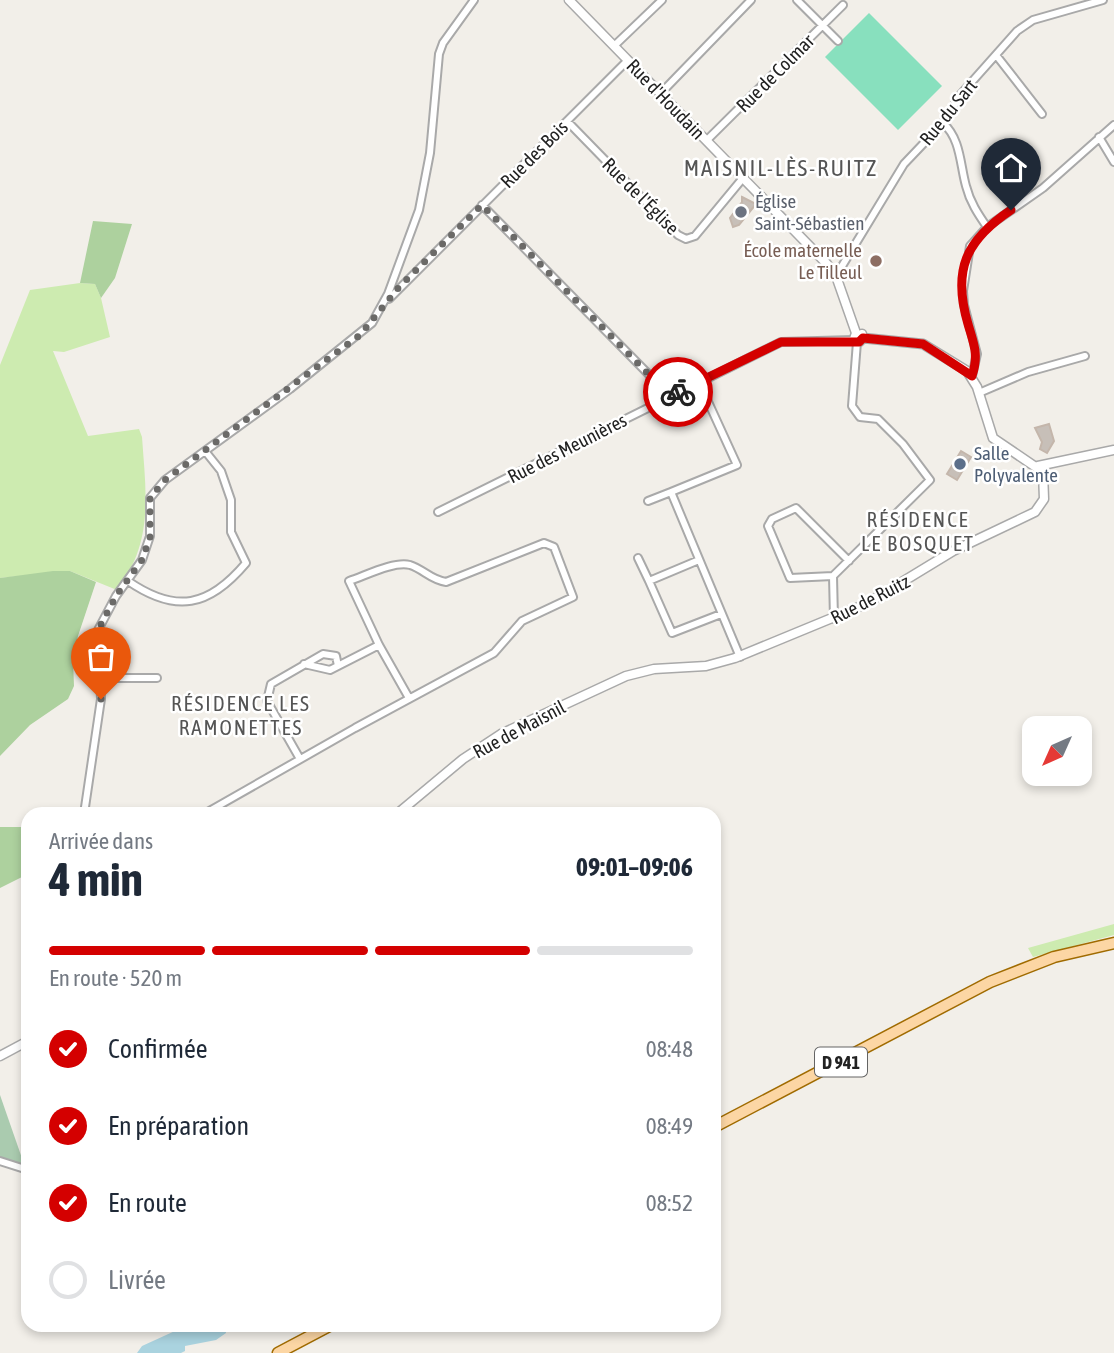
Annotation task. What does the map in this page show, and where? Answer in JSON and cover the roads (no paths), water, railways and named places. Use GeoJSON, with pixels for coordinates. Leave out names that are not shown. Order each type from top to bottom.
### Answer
{"type":"FeatureCollection","features":[{"type":"Feature","properties":{"kind":"main road","name":"D 941"},"geometry":{"type":"LineString","coordinates":[[721,1123],[990,982],[1054,957],[1114,943]]}},
{"type":"Feature","properties":{"kind":"main road"},"geometry":{"type":"LineString","coordinates":[[278,1353],[318,1332]]}},
{"type":"Feature","properties":{"kind":"street"},"geometry":{"type":"LineString","coordinates":[[85,807],[101,699],[98,630],[116,596],[142,560],[150,537],[150,498],[165,480],[360,335],[381,308],[413,227],[423,192],[430,153],[439,54],[443,43],[474,0]]}},
{"type":"Feature","properties":{"kind":"street","name":"Rue d'Houdain"},"geometry":{"type":"LineString","coordinates":[[569,0],[836,276],[857,339]]}},
{"type":"Feature","properties":{"kind":"street"},"geometry":{"type":"LineString","coordinates":[[614,46],[662,0]]}},
{"type":"Feature","properties":{"kind":"street"},"geometry":{"type":"LineString","coordinates":[[660,93],[751,0]]}},
{"type":"Feature","properties":{"kind":"street"},"geometry":{"type":"LineString","coordinates":[[797,0],[838,41]]}},
{"type":"Feature","properties":{"kind":"street","name":"Rue du Sart"},"geometry":{"type":"LineString","coordinates":[[836,276],[904,164],[943,123],[961,93],[1017,31],[1033,20],[1103,0]]}},
{"type":"Feature","properties":{"kind":"street","name":"Rue de Colmar"},"geometry":{"type":"LineString","coordinates":[[707,141],[843,5]]}},
{"type":"Feature","properties":{"kind":"street"},"geometry":{"type":"LineString","coordinates":[[996,55],[1042,114]]}},
{"type":"Feature","properties":{"kind":"street","name":"Rue des Bois"},"geometry":{"type":"LineString","coordinates":[[381,308],[628,60]]}},
{"type":"Feature","properties":{"kind":"street"},"geometry":{"type":"LineString","coordinates":[[951,111],[967,189],[976,212],[987,227]]}},
{"type":"Feature","properties":{"kind":"street","name":"Rue de l'Église"},"geometry":{"type":"LineString","coordinates":[[567,121],[678,235],[686,239],[695,236],[743,178]]}},
{"type":"Feature","properties":{"kind":"street"},"geometry":{"type":"LineString","coordinates":[[943,123],[954,134]]}},
{"type":"Feature","properties":{"kind":"street"},"geometry":{"type":"LineString","coordinates":[[972,376],[978,354],[964,305],[964,269],[970,246],[987,227],[1043,188],[1114,125]]}},
{"type":"Feature","properties":{"kind":"street"},"geometry":{"type":"LineString","coordinates":[[1100,137],[1114,162]]}},
{"type":"Feature","properties":{"kind":"street"},"geometry":{"type":"LineString","coordinates":[[482,205],[670,396]]}},
{"type":"Feature","properties":{"kind":"street"},"geometry":{"type":"LineString","coordinates":[[849,561],[796,508],[772,519],[768,526],[790,578],[833,576],[849,561],[930,480],[903,444],[878,419],[860,417],[852,405],[857,339],[923,344],[972,376],[993,438],[1043,468],[1114,450]]}},
{"type":"Feature","properties":{"kind":"street","name":"Rue des Meunières"},"geometry":{"type":"LineString","coordinates":[[438,512],[781,342],[857,339]]}},
{"type":"Feature","properties":{"kind":"street"},"geometry":{"type":"LineString","coordinates":[[979,393],[1028,372],[1086,356]]}},
{"type":"Feature","properties":{"kind":"street"},"geometry":{"type":"LineString","coordinates":[[648,501],[737,465],[699,382]]}},
{"type":"Feature","properties":{"kind":"street"},"geometry":{"type":"LineString","coordinates":[[128,581],[168,603],[188,602],[212,594],[246,563],[231,532],[231,500],[228,490],[220,471],[205,451]]}},
{"type":"Feature","properties":{"kind":"street","name":"Rue de Ruitz"},"geometry":{"type":"LineString","coordinates":[[654,669],[706,666],[740,657],[834,619],[895,588],[953,551],[1035,512],[1044,499],[1043,468]]}},
{"type":"Feature","properties":{"kind":"street"},"geometry":{"type":"LineString","coordinates":[[671,492],[740,657]]}},
{"type":"Feature","properties":{"kind":"street"},"geometry":{"type":"LineString","coordinates":[[217,807],[494,653],[528,617],[573,597],[554,547],[544,543],[446,582],[434,580],[412,566],[402,564],[349,581],[379,645],[409,698]]}},
{"type":"Feature","properties":{"kind":"street"},"geometry":{"type":"LineString","coordinates":[[638,558],[671,634],[721,614]]}},
{"type":"Feature","properties":{"kind":"street"},"geometry":{"type":"LineString","coordinates":[[649,581],[699,560]]}},
{"type":"Feature","properties":{"kind":"street"},"geometry":{"type":"LineString","coordinates":[[833,576],[834,619]]}},
{"type":"Feature","properties":{"kind":"street"},"geometry":{"type":"LineString","coordinates":[[304,664],[330,670],[379,645]]}},
{"type":"Feature","properties":{"kind":"street"},"geometry":{"type":"LineString","coordinates":[[300,759],[267,701],[271,684],[304,664],[332,653],[338,660],[338,666]]}},
{"type":"Feature","properties":{"kind":"street","name":"Rue de Maisnil"},"geometry":{"type":"LineString","coordinates":[[405,807],[463,759],[501,734],[626,676],[654,669]]}},
{"type":"Feature","properties":{"kind":"street"},"geometry":{"type":"LineString","coordinates":[[99,678],[157,678]]}},
{"type":"Feature","properties":{"kind":"street"},"geometry":{"type":"LineString","coordinates":[[0,1056],[21,1045]]}},
{"type":"Feature","properties":{"kind":"street"},"geometry":{"type":"LineString","coordinates":[[0,1161],[21,1168]]}},
{"type":"Feature","properties":{"kind":"water"},"geometry":{"type":"Polygon","coordinates":[[[173,1332],[226,1332],[216,1340],[185,1346],[185,1351],[181,1353],[137,1353],[142,1346],[173,1332]]]}},
{"type":"Feature","properties":{"kind":"place","name":"Église Saint-Sébastien"},"geometry":{"type":"Point","coordinates":[741,212]}},
{"type":"Feature","properties":{"kind":"place","name":"École maternelle Le Tilleul"},"geometry":{"type":"Point","coordinates":[876,261]}},
{"type":"Feature","properties":{"kind":"place","name":"Salle Polyvalente"},"geometry":{"type":"Point","coordinates":[960,464]}},
{"type":"Feature","properties":{"kind":"district","name":"MAISNIL-LÈS-RUITZ"},"geometry":{"type":"Point","coordinates":[781,168]}},
{"type":"Feature","properties":{"kind":"district","name":"RÉSIDENCE LE BOSQUET"},"geometry":{"type":"Point","coordinates":[918,531]}},
{"type":"Feature","properties":{"kind":"district","name":"RÉSIDENCE LES RAMONETTES"},"geometry":{"type":"Point","coordinates":[241,715]}}]}
